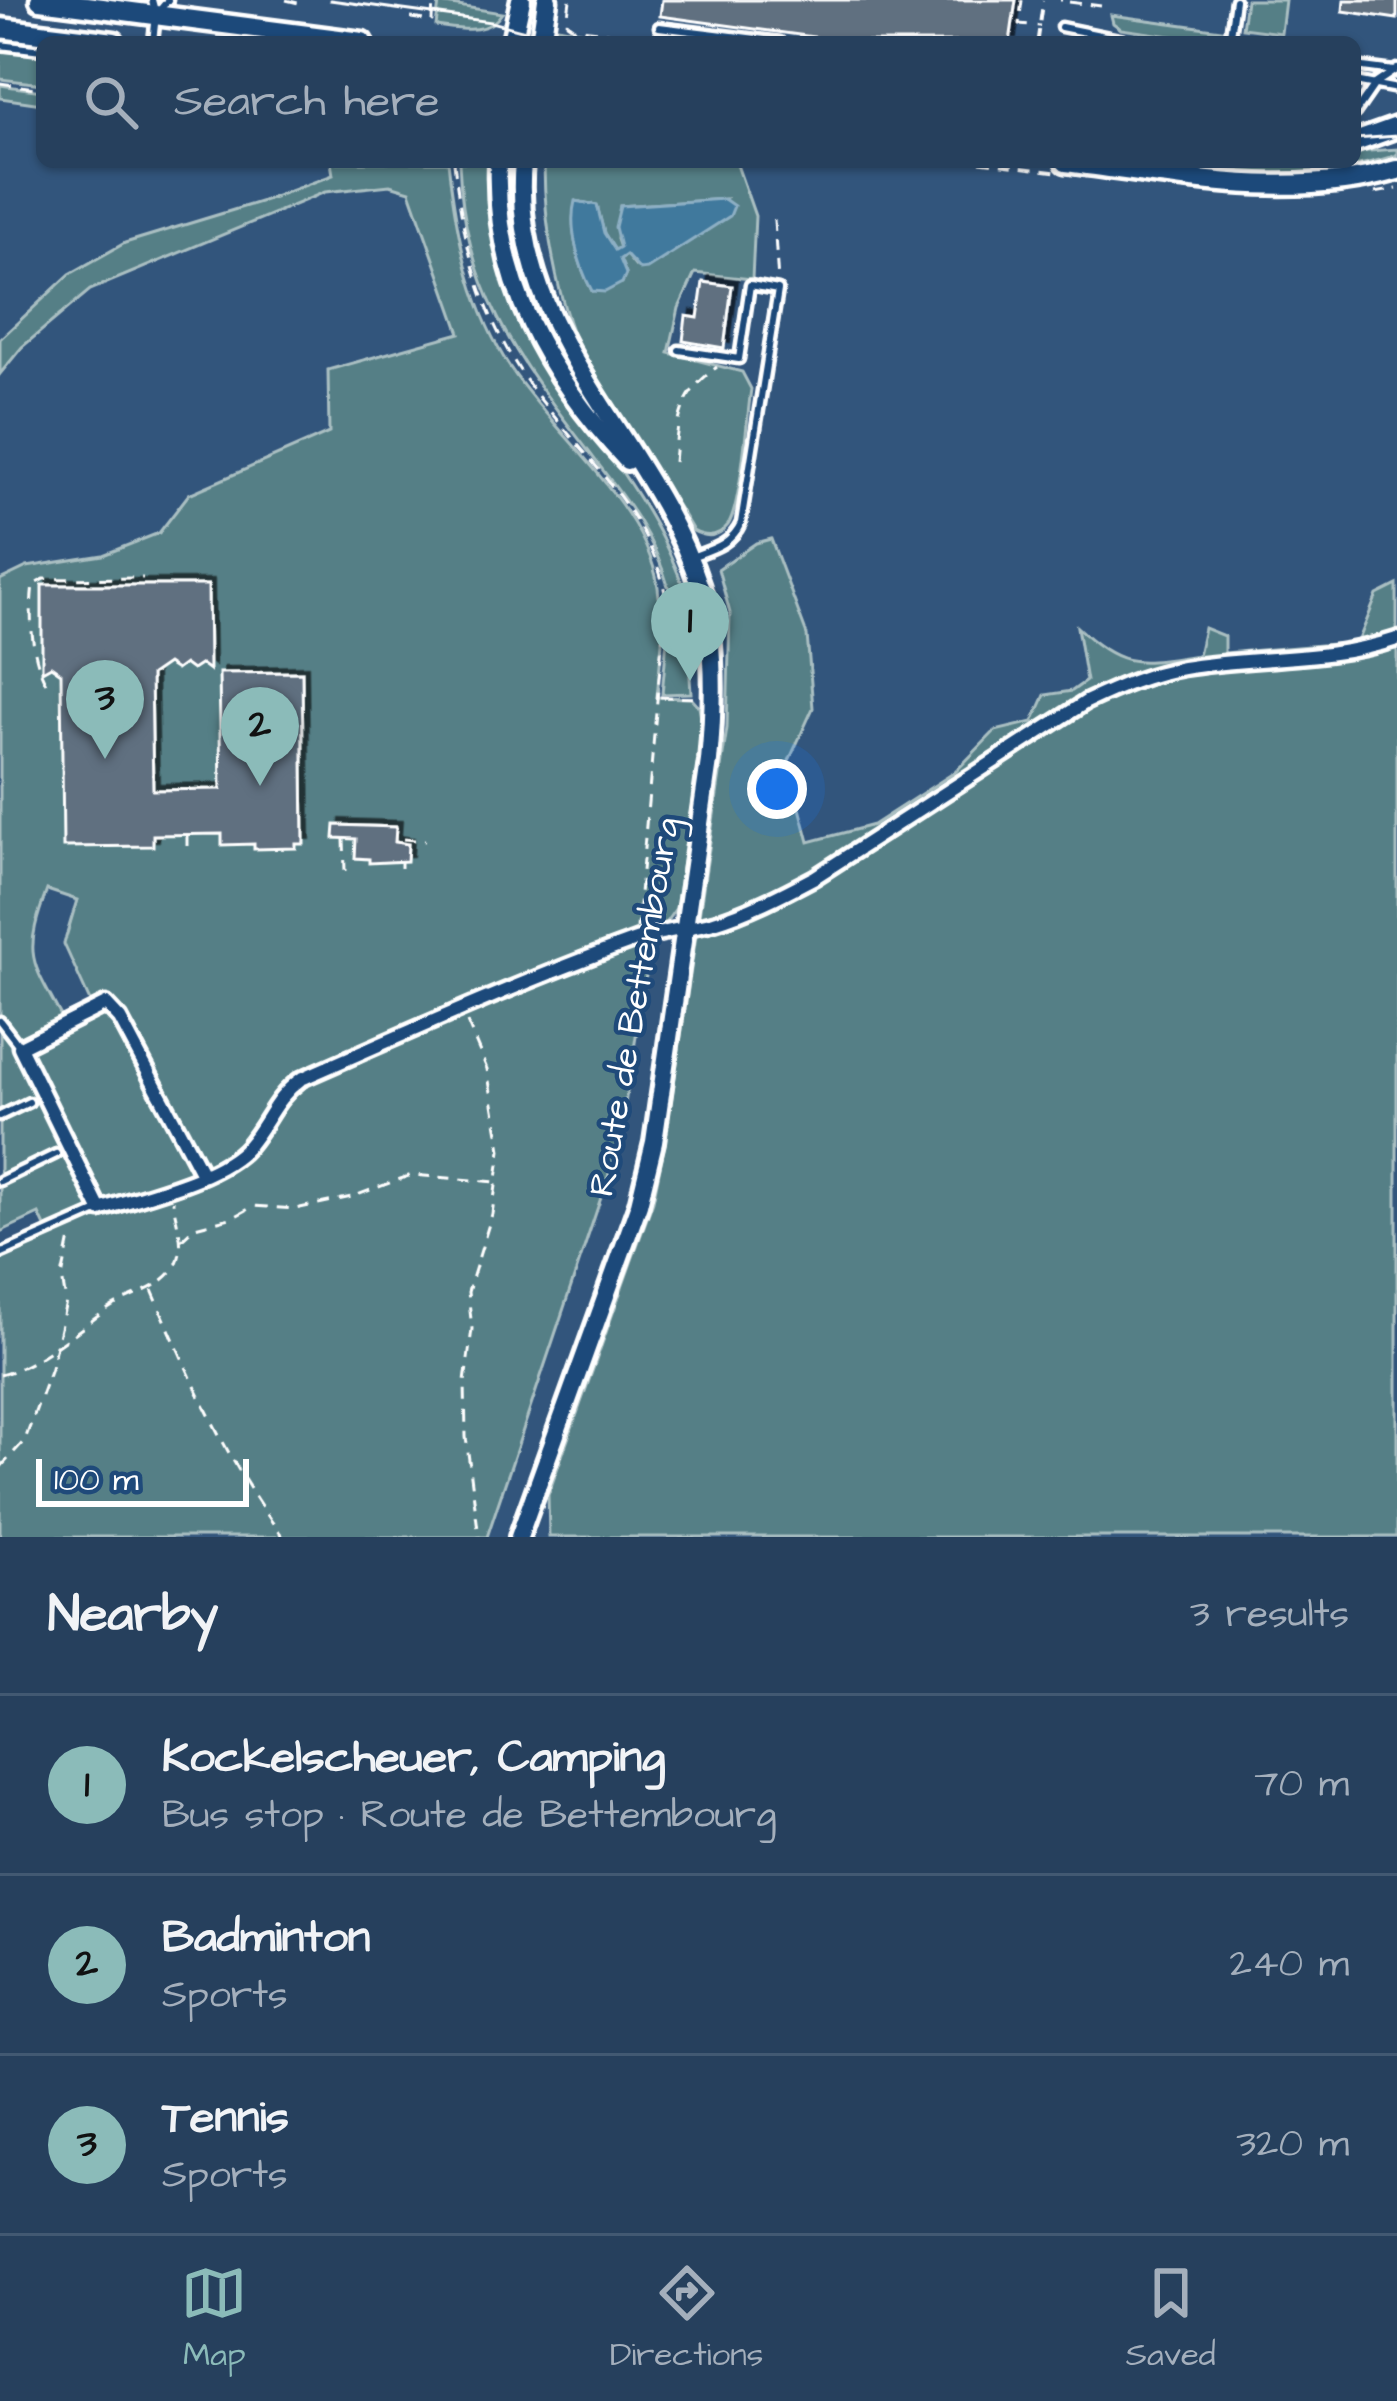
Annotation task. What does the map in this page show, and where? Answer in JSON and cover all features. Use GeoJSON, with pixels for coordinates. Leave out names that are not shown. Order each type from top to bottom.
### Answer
{"type":"FeatureCollection","features":[{"type":"Feature","properties":{"kind":"main road"},"geometry":{"type":"LineString","coordinates":[[40,0],[159,5],[329,36]]}},
{"type":"Feature","properties":{"kind":"main road"},"geometry":{"type":"LineString","coordinates":[[513,36],[521,0]]}},
{"type":"Feature","properties":{"kind":"main road"},"geometry":{"type":"LineString","coordinates":[[542,36],[547,0]]}},
{"type":"Feature","properties":{"kind":"main road"},"geometry":{"type":"LineString","coordinates":[[0,28],[65,36]]}},
{"type":"Feature","properties":{"kind":"main road"},"geometry":{"type":"LineString","coordinates":[[1361,140],[1397,127]]}},
{"type":"Feature","properties":{"kind":"main road","name":"Route de Bettembourg"},"geometry":{"type":"LineString","coordinates":[[498,168],[504,249],[523,314],[580,406],[648,483]]}},
{"type":"Feature","properties":{"kind":"main road","name":"Route de Bettembourg"},"geometry":{"type":"LineString","coordinates":[[519,1537],[639,1204],[654,1142],[709,760],[712,698],[704,603],[689,558],[549,315],[525,236],[524,168]]}},
{"type":"Feature","properties":{"kind":"main road"},"geometry":{"type":"LineString","coordinates":[[1117,168],[1261,185],[1335,182],[1397,170]]}},
{"type":"Feature","properties":{"kind":"street"},"geometry":{"type":"LineString","coordinates":[[202,1174],[120,1019],[106,1004],[20,1047],[100,1210],[172,1186],[202,1174],[232,1160],[249,1144],[280,1094],[301,1079],[636,940],[713,922],[815,878],[1086,702],[1133,680],[1184,668],[1363,650],[1397,639]]}},
{"type":"Feature","properties":{"kind":"lane"},"geometry":{"type":"LineString","coordinates":[[135,0],[141,9],[159,5],[154,36]]}},
{"type":"Feature","properties":{"kind":"lane"},"geometry":{"type":"LineString","coordinates":[[1230,36],[1235,0]]}},
{"type":"Feature","properties":{"kind":"lane"},"geometry":{"type":"LineString","coordinates":[[658,27],[731,36]]}},
{"type":"Feature","properties":{"kind":"lane"},"geometry":{"type":"LineString","coordinates":[[1061,27],[1105,36]]}},
{"type":"Feature","properties":{"kind":"lane"},"geometry":{"type":"LineString","coordinates":[[0,45],[36,49]]}},
{"type":"Feature","properties":{"kind":"lane"},"geometry":{"type":"LineString","coordinates":[[1361,67],[1396,71]]}},
{"type":"Feature","properties":{"kind":"lane"},"geometry":{"type":"LineString","coordinates":[[1361,104],[1375,84],[1396,71]]}},
{"type":"Feature","properties":{"kind":"lane"},"geometry":{"type":"LineString","coordinates":[[1361,82],[1397,89]]}},
{"type":"Feature","properties":{"kind":"lane"},"geometry":{"type":"LineString","coordinates":[[679,350],[739,359],[750,285],[778,290],[741,524],[724,544],[689,558]]}},
{"type":"Feature","properties":{"kind":"lane"},"geometry":{"type":"LineString","coordinates":[[0,1022],[20,1047]]}},
{"type":"Feature","properties":{"kind":"lane"},"geometry":{"type":"LineString","coordinates":[[0,1116],[29,1102]]}},
{"type":"Feature","properties":{"kind":"lane"},"geometry":{"type":"LineString","coordinates":[[0,1181],[56,1154]]}},
{"type":"Feature","properties":{"kind":"lane"},"geometry":{"type":"LineString","coordinates":[[0,1254],[100,1210]]}},
{"type":"Feature","properties":{"kind":"path"},"geometry":{"type":"LineString","coordinates":[[286,0],[302,4]]}},
{"type":"Feature","properties":{"kind":"path"},"geometry":{"type":"LineString","coordinates":[[411,18],[431,21],[433,0]]}},
{"type":"Feature","properties":{"kind":"path"},"geometry":{"type":"LineString","coordinates":[[569,0],[567,23],[574,28],[636,36]]}},
{"type":"Feature","properties":{"kind":"path"},"geometry":{"type":"LineString","coordinates":[[1022,0],[1019,24],[1040,26]]}},
{"type":"Feature","properties":{"kind":"path"},"geometry":{"type":"LineString","coordinates":[[1038,36],[1043,0]]}},
{"type":"Feature","properties":{"kind":"path"},"geometry":{"type":"LineString","coordinates":[[1064,1],[1101,7]]}},
{"type":"Feature","properties":{"kind":"path"},"geometry":{"type":"LineString","coordinates":[[0,83],[36,88]]}},
{"type":"Feature","properties":{"kind":"path"},"geometry":{"type":"LineString","coordinates":[[455,168],[468,256],[478,292],[501,340],[526,380],[631,511],[657,558],[666,598],[636,940]]}},
{"type":"Feature","properties":{"kind":"path"},"geometry":{"type":"LineString","coordinates":[[774,220],[778,290]]}},
{"type":"Feature","properties":{"kind":"path"},"geometry":{"type":"LineString","coordinates":[[674,462],[679,412],[691,390],[724,365]]}},
{"type":"Feature","properties":{"kind":"path"},"geometry":{"type":"LineString","coordinates":[[46,683],[30,609],[33,585],[44,579],[143,578]]}},
{"type":"Feature","properties":{"kind":"path"},"geometry":{"type":"LineString","coordinates":[[657,698],[712,698]]}},
{"type":"Feature","properties":{"kind":"path"},"geometry":{"type":"LineString","coordinates":[[187,834],[187,852]]}},
{"type":"Feature","properties":{"kind":"path"},"geometry":{"type":"LineString","coordinates":[[344,838],[345,871]]}},
{"type":"Feature","properties":{"kind":"path"},"geometry":{"type":"LineString","coordinates":[[395,839],[424,841]]}},
{"type":"Feature","properties":{"kind":"path"},"geometry":{"type":"LineString","coordinates":[[400,868],[401,861]]}},
{"type":"Feature","properties":{"kind":"path"},"geometry":{"type":"LineString","coordinates":[[462,1009],[487,1069],[501,1150],[498,1183],[468,1292],[472,1329],[465,1382],[466,1437],[479,1537]]}},
{"type":"Feature","properties":{"kind":"path"},"geometry":{"type":"LineString","coordinates":[[182,1240],[195,1227],[234,1217],[254,1206],[295,1209],[352,1197],[411,1175],[498,1183]]}},
{"type":"Feature","properties":{"kind":"path"},"geometry":{"type":"LineString","coordinates":[[0,1375],[16,1372],[115,1305],[152,1288],[174,1269],[182,1240],[172,1186]]}},
{"type":"Feature","properties":{"kind":"path"},"geometry":{"type":"LineString","coordinates":[[0,1468],[25,1440],[58,1343],[66,1301],[62,1277],[74,1221]]}},
{"type":"Feature","properties":{"kind":"path"},"geometry":{"type":"LineString","coordinates":[[152,1288],[212,1426],[239,1475],[283,1537]]}},
{"type":"Feature","properties":{"kind":"green space"},"geometry":{"type":"Polygon","coordinates":[[[1246,0],[1285,0],[1281,33],[1242,28],[1246,0]]]}},
{"type":"Feature","properties":{"kind":"green space"},"geometry":{"type":"Polygon","coordinates":[[[439,3],[502,13],[481,28],[436,26],[439,3]]]}},
{"type":"Feature","properties":{"kind":"green space"},"geometry":{"type":"Polygon","coordinates":[[[1111,15],[1221,30],[1218,36],[1171,36],[1121,29],[1111,15]]]}},
{"type":"Feature","properties":{"kind":"green space"},"geometry":{"type":"Polygon","coordinates":[[[552,26],[609,36],[553,36],[552,26]]]}},
{"type":"Feature","properties":{"kind":"green space"},"geometry":{"type":"Polygon","coordinates":[[[0,47],[36,52],[36,83],[0,79],[0,47]]]}},
{"type":"Feature","properties":{"kind":"green space"},"geometry":{"type":"Polygon","coordinates":[[[0,85],[36,90],[36,103],[0,98],[0,85]]]}},
{"type":"Feature","properties":{"kind":"green space"},"geometry":{"type":"Polygon","coordinates":[[[1397,149],[1397,155],[1361,164],[1361,152],[1397,149]]]}},
{"type":"Feature","properties":{"kind":"green space"},"geometry":{"type":"Polygon","coordinates":[[[332,168],[449,168],[466,263],[492,335],[523,386],[596,472],[639,532],[653,564],[659,597],[666,598],[657,697],[691,698],[699,707],[703,729],[676,908],[637,948],[646,975],[618,1147],[487,1537],[0,1537],[0,1254],[47,1231],[39,1214],[0,1232],[0,580],[27,567],[103,555],[159,533],[189,494],[329,433],[328,370],[460,333],[410,191],[390,185],[325,192],[90,290],[22,347],[0,374],[0,339],[70,274],[125,243],[333,175],[332,168]],[[47,890],[34,932],[34,960],[65,1024],[94,1010],[64,944],[77,900],[47,890]]]}},
{"type":"Feature","properties":{"kind":"green space"},"geometry":{"type":"Polygon","coordinates":[[[460,168],[491,168],[496,244],[521,323],[634,490],[684,589],[668,586],[635,515],[517,351],[483,284],[463,207],[460,168]]]}},
{"type":"Feature","properties":{"kind":"green space"},"geometry":{"type":"Polygon","coordinates":[[[544,168],[738,168],[755,216],[752,279],[695,273],[679,308],[669,353],[742,372],[751,389],[737,500],[728,525],[720,532],[707,536],[693,531],[608,404],[573,334],[551,247],[544,168]],[[724,199],[620,206],[620,248],[615,251],[604,233],[597,205],[576,201],[576,247],[592,291],[622,283],[626,274],[620,259],[626,255],[635,266],[724,199]]]}},
{"type":"Feature","properties":{"kind":"green space"},"geometry":{"type":"Polygon","coordinates":[[[1182,168],[1339,168],[1293,173],[1182,168]]]}},
{"type":"Feature","properties":{"kind":"green space"},"geometry":{"type":"Polygon","coordinates":[[[771,539],[807,635],[813,708],[788,763],[809,842],[873,825],[955,772],[995,731],[1033,722],[1045,695],[1072,691],[1086,681],[1077,627],[1107,651],[1146,661],[1198,655],[1204,628],[1224,636],[1224,653],[1358,642],[1377,595],[1397,585],[1397,1537],[549,1537],[548,1495],[653,1201],[665,1143],[727,728],[730,613],[718,569],[756,543],[771,539]]]}},
{"type":"Feature","properties":{"kind":"green space"},"geometry":{"type":"Polygon","coordinates":[[[680,604],[686,613],[691,693],[662,694],[670,606],[680,604]]]}},
{"type":"Feature","properties":{"kind":"water"},"geometry":{"type":"Polygon","coordinates":[[[724,199],[734,206],[730,216],[647,269],[640,270],[626,255],[620,259],[626,274],[622,283],[605,292],[592,291],[576,247],[575,201],[597,205],[604,233],[615,250],[620,247],[615,227],[620,206],[724,199]]]}},
{"type":"Feature","properties":{"kind":"building"},"geometry":{"type":"Polygon","coordinates":[[[662,0],[1016,0],[1011,36],[807,36],[660,16],[662,0]]]}},
{"type":"Feature","properties":{"kind":"building"},"geometry":{"type":"Polygon","coordinates":[[[1344,0],[1397,0],[1397,19],[1343,11],[1344,0]]]}},
{"type":"Feature","properties":{"kind":"building"},"geometry":{"type":"Polygon","coordinates":[[[703,282],[732,286],[724,348],[683,341],[686,316],[698,318],[703,282]]]}},
{"type":"Feature","properties":{"kind":"building"},"geometry":{"type":"Polygon","coordinates":[[[42,585],[208,585],[209,670],[201,664],[192,670],[184,664],[176,670],[167,664],[151,675],[153,790],[221,789],[219,673],[302,672],[304,844],[254,849],[254,844],[222,845],[222,834],[153,835],[153,846],[63,847],[61,673],[51,666],[42,671],[42,585]]]}},
{"type":"Feature","properties":{"kind":"building"},"geometry":{"type":"Polygon","coordinates":[[[335,825],[396,827],[395,842],[408,844],[407,861],[369,863],[369,859],[355,858],[356,839],[334,838],[335,825]]]}},
{"type":"Feature","properties":{"kind":"tram line"},"geometry":{"type":"LineString","coordinates":[[330,0],[491,22],[544,36]]}},
{"type":"Feature","properties":{"kind":"tram line"},"geometry":{"type":"LineString","coordinates":[[554,30],[576,36]]}},
{"type":"Feature","properties":{"kind":"tram line"},"geometry":{"type":"LineString","coordinates":[[1361,139],[1397,136]]}},
{"type":"Feature","properties":{"kind":"place","name":"Kockelscheuer, Camping"},"geometry":{"type":"Point","coordinates":[690,681]}},
{"type":"Feature","properties":{"kind":"place","name":"Tennis"},"geometry":{"type":"Point","coordinates":[105,759]}},
{"type":"Feature","properties":{"kind":"place","name":"Badminton"},"geometry":{"type":"Point","coordinates":[260,786]}}]}
